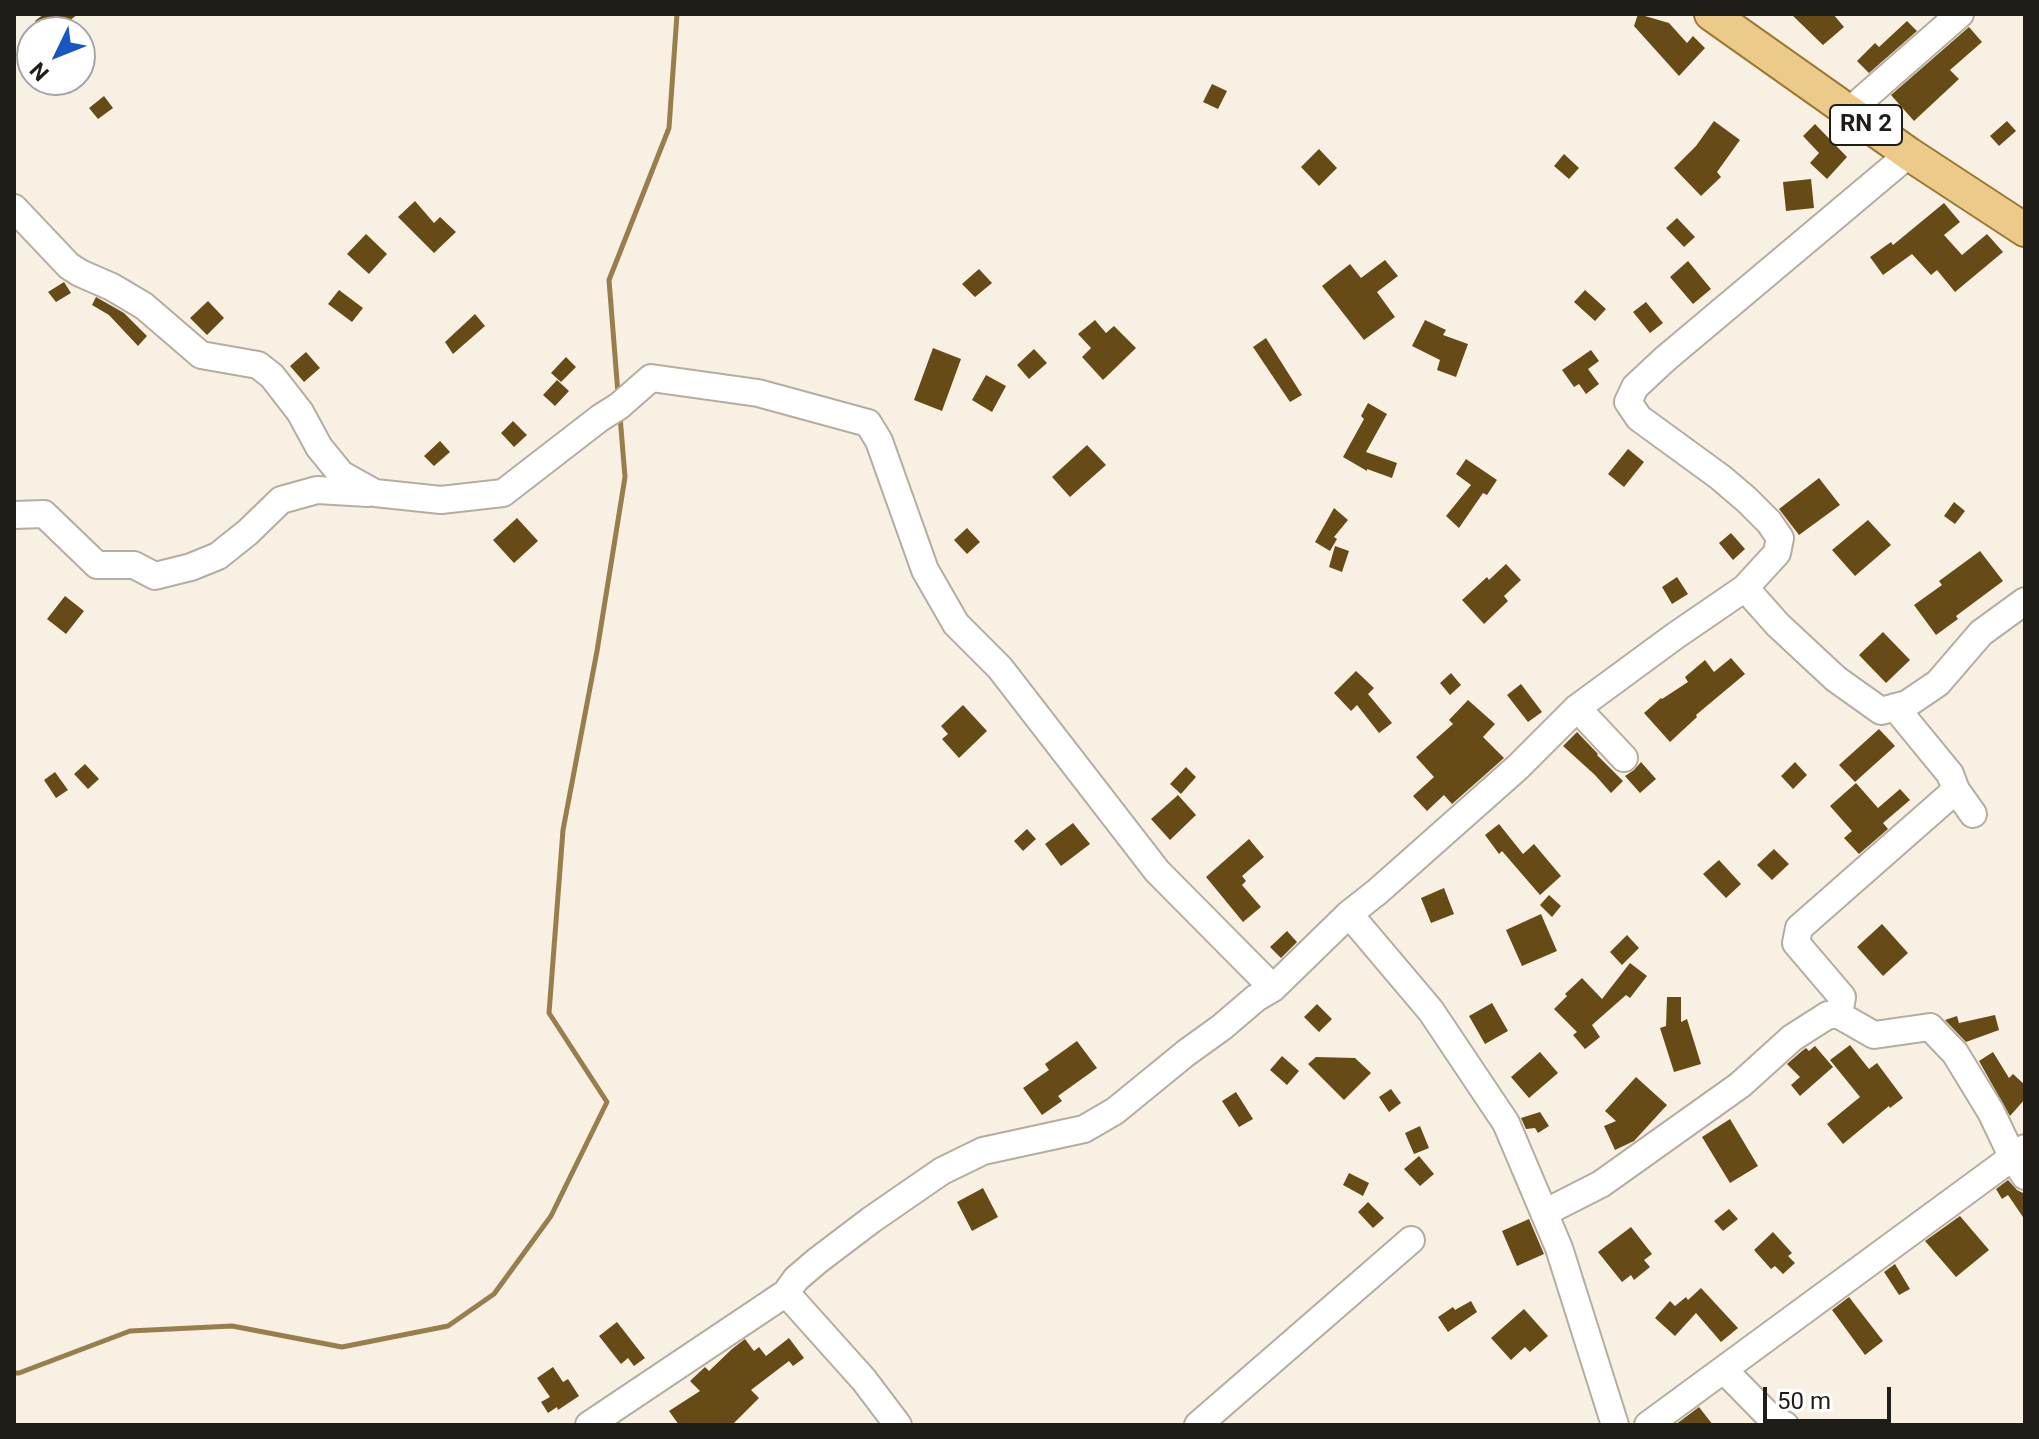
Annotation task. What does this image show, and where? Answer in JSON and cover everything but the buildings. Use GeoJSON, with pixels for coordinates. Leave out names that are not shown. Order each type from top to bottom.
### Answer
{"type":"FeatureCollection","features":[{"type":"Feature","properties":{"kind":"main road","name":"RN 2"},"geometry":{"type":"LineString","coordinates":[[1711,14],[1909,154],[2025,230]]}},
{"type":"Feature","properties":{"kind":"street"},"geometry":{"type":"LineString","coordinates":[[1848,112],[1960,14]]}},
{"type":"Feature","properties":{"kind":"street"},"geometry":{"type":"LineString","coordinates":[[589,1425],[786,1293],[796,1279],[817,1261],[942,1171],[983,1151],[1084,1129],[1115,1111],[1256,998],[1273,988],[1349,914],[1518,767],[1577,708],[1745,588],[1777,553],[1780,538],[1747,500],[1639,418],[1628,402],[1635,387],[1665,359],[1909,154]]}},
{"type":"Feature","properties":{"kind":"street"},"geometry":{"type":"LineString","coordinates":[[14,208],[69,266],[144,306],[201,355],[258,365],[272,376],[300,412],[319,447],[341,474],[375,493]]}},
{"type":"Feature","properties":{"kind":"street"},"geometry":{"type":"LineString","coordinates":[[14,515],[44,514],[97,565],[134,565],[155,576],[218,556],[281,500],[317,490],[441,500],[503,493],[619,406],[651,378],[758,393],[868,423],[879,441],[925,570],[956,624],[1000,668],[1157,871],[1273,988]]}},
{"type":"Feature","properties":{"kind":"street"},"geometry":{"type":"LineString","coordinates":[[1745,588],[1778,625],[1836,679],[1881,711],[1907,704],[1938,683],[1981,633],[2025,601]]}},
{"type":"Feature","properties":{"kind":"street"},"geometry":{"type":"LineString","coordinates":[[1895,707],[1950,774],[1956,790],[1973,814]]}},
{"type":"Feature","properties":{"kind":"street"},"geometry":{"type":"LineString","coordinates":[[1577,708],[1624,758]]}},
{"type":"Feature","properties":{"kind":"street"},"geometry":{"type":"LineString","coordinates":[[1839,1015],[1842,997],[1796,943],[1799,928],[1956,790]]}},
{"type":"Feature","properties":{"kind":"street"},"geometry":{"type":"LineString","coordinates":[[1349,914],[1431,1011],[1506,1123],[1559,1248],[1615,1425]]}},
{"type":"Feature","properties":{"kind":"street"},"geometry":{"type":"LineString","coordinates":[[1544,1213],[1601,1184],[1740,1085],[1792,1038],[1828,1015],[1839,1015],[1874,1035],[1930,1027],[1955,1053],[2021,1161],[1648,1425]]}},
{"type":"Feature","properties":{"kind":"street"},"geometry":{"type":"LineString","coordinates":[[1198,1425],[1411,1240]]}},
{"type":"Feature","properties":{"kind":"street"},"geometry":{"type":"LineString","coordinates":[[786,1293],[864,1380],[898,1425]]}},
{"type":"Feature","properties":{"kind":"street"},"geometry":{"type":"LineString","coordinates":[[1724,1370],[1772,1419],[1785,1425]]}},
{"type":"Feature","properties":{"kind":"waterway"},"geometry":{"type":"LineString","coordinates":[[618,394],[609,280],[669,128],[677,14]]}},
{"type":"Feature","properties":{"kind":"waterway"},"geometry":{"type":"LineString","coordinates":[[14,1373],[130,1331],[232,1326],[342,1347],[448,1326],[494,1294],[551,1216],[607,1102],[549,1013],[563,830],[597,651],[625,477],[620,416]]}}]}
